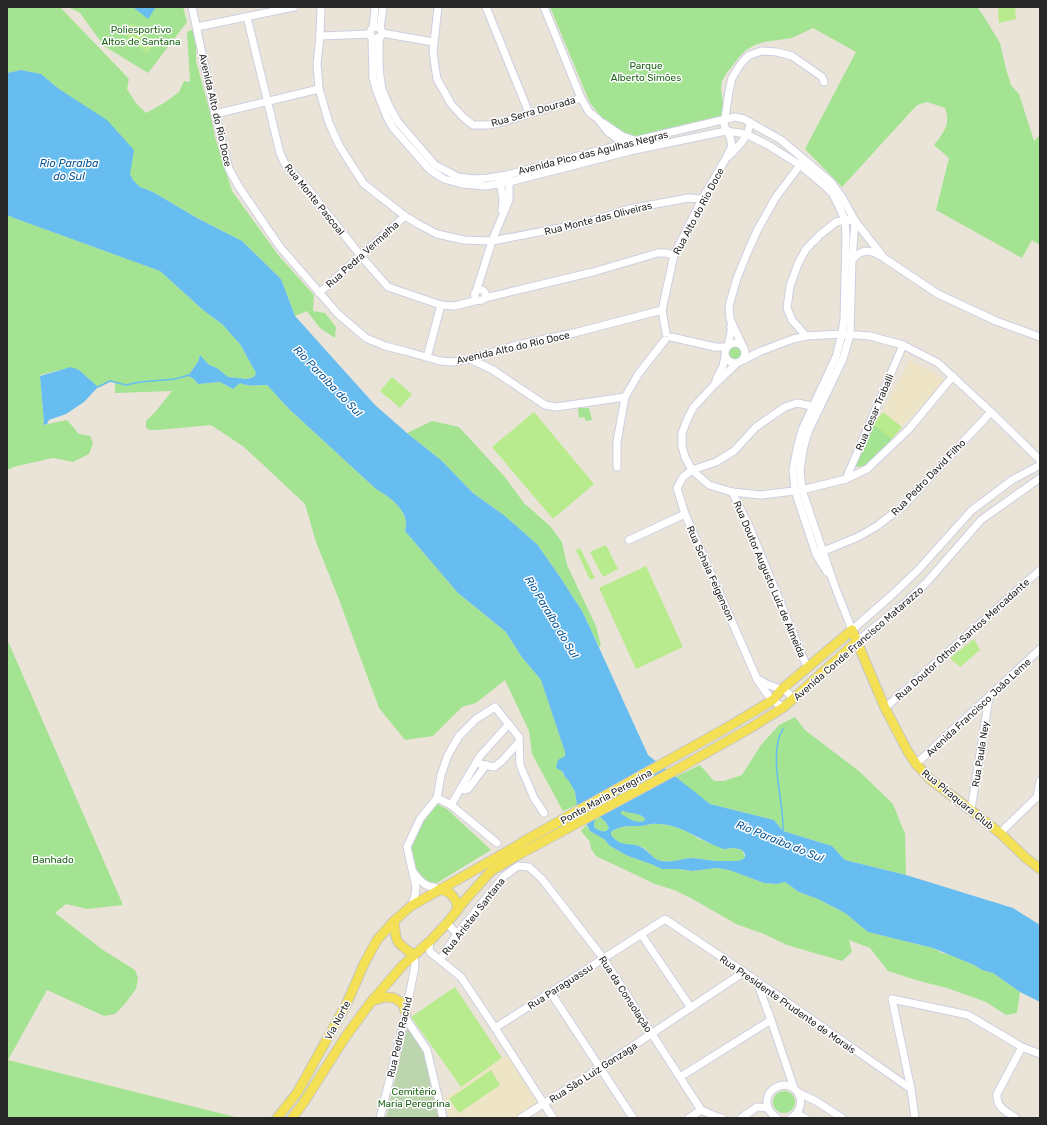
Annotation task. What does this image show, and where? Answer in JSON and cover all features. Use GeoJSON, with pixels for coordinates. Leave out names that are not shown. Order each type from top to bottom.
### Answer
{"type":"FeatureCollection","features":[{"type":"Feature","properties":{"kind":"main road","name":"Rua Piraquara Club"},"geometry":{"type":"LineString","coordinates":[[852,630],[885,708],[916,764],[931,780],[1000,833],[1040,870]]}},
{"type":"Feature","properties":{"kind":"main road","name":"Avenida Conde Francisco Matarazzo"},"geometry":{"type":"LineString","coordinates":[[688,750],[773,700],[782,689],[852,630]]}},
{"type":"Feature","properties":{"kind":"main road","name":"Avenida Conde Francisco Matarazzo"},"geometry":{"type":"LineString","coordinates":[[676,770],[747,730],[784,707],[857,641]]}},
{"type":"Feature","properties":{"kind":"main road","name":"Ponte Maria Peregrina"},"geometry":{"type":"LineString","coordinates":[[516,851],[524,841],[688,750]]}},
{"type":"Feature","properties":{"kind":"main road","name":"Ponte Maria Peregrina"},"geometry":{"type":"LineString","coordinates":[[516,851],[676,770]]}},
{"type":"Feature","properties":{"kind":"main road","name":"Via Norte"},"geometry":{"type":"LineString","coordinates":[[277,1118],[297,1092],[346,1005],[364,964],[377,940],[394,921],[411,906],[440,889],[516,851]]}},
{"type":"Feature","properties":{"kind":"main road","name":"Via Norte"},"geometry":{"type":"LineString","coordinates":[[292,1118],[302,1105],[346,1036],[371,1002],[403,965],[431,940],[447,923],[491,871],[516,851]]}},
{"type":"Feature","properties":{"kind":"main road"},"geometry":{"type":"LineString","coordinates":[[440,889],[450,893],[457,902],[457,911]]}},
{"type":"Feature","properties":{"kind":"main road"},"geometry":{"type":"LineString","coordinates":[[394,921],[395,937],[400,945],[414,956]]}},
{"type":"Feature","properties":{"kind":"main road"},"geometry":{"type":"LineString","coordinates":[[371,1002],[385,997],[394,998],[402,1003],[406,1015]]}},
{"type":"Feature","properties":{"kind":"street","name":"Avenida Alto do Rio Doce"},"geometry":{"type":"LineString","coordinates":[[192,7],[215,114],[229,169],[239,187],[280,248],[338,314],[366,338],[385,346],[440,361],[452,362],[470,359],[517,345],[574,333],[662,310]]}},
{"type":"Feature","properties":{"kind":"street"},"geometry":{"type":"LineString","coordinates":[[197,27],[294,7]]}},
{"type":"Feature","properties":{"kind":"street","name":"Rua Monte das Oliveiras"},"geometry":{"type":"LineString","coordinates":[[321,7],[317,64],[319,89],[329,123],[339,145],[364,184],[405,216],[437,234],[464,240],[492,242],[581,224],[628,209],[688,198],[702,199]]}},
{"type":"Feature","properties":{"kind":"street","name":"Avenida Pico das Agulhas Negras"},"geometry":{"type":"LineString","coordinates":[[375,7],[371,33],[373,78],[384,111],[393,128],[430,170],[444,179],[462,184],[486,186],[500,180],[507,174],[735,117],[750,122],[780,140],[832,193],[845,220]]}},
{"type":"Feature","properties":{"kind":"street","name":"Avenida Pico das Agulhas Negras"},"geometry":{"type":"LineString","coordinates":[[383,7],[379,70],[382,89],[398,122],[435,165],[447,172],[474,179],[510,182],[630,151],[726,131],[746,134],[802,161],[831,182],[838,190],[855,221],[884,258]]}},
{"type":"Feature","properties":{"kind":"street","name":"Rua Serra Dourada"},"geometry":{"type":"LineString","coordinates":[[438,7],[433,52],[437,79],[451,104],[473,125],[489,125],[581,98]]}},
{"type":"Feature","properties":{"kind":"street"},"geometry":{"type":"LineString","coordinates":[[486,7],[529,113]]}},
{"type":"Feature","properties":{"kind":"street"},"geometry":{"type":"LineString","coordinates":[[544,7],[581,98],[589,112],[622,136],[637,141]]}},
{"type":"Feature","properties":{"kind":"street","name":"Rua Monte Pascoal"},"geometry":{"type":"LineString","coordinates":[[247,17],[280,153],[284,162],[388,288],[441,305],[455,306],[468,302],[480,295],[497,295],[593,272],[658,253],[674,255]]}},
{"type":"Feature","properties":{"kind":"street"},"geometry":{"type":"LineString","coordinates":[[320,36],[371,33],[376,27],[381,33],[434,42]]}},
{"type":"Feature","properties":{"kind":"street"},"geometry":{"type":"LineString","coordinates":[[371,33],[374,38],[381,33]]}},
{"type":"Feature","properties":{"kind":"street"},"geometry":{"type":"LineString","coordinates":[[725,160],[732,146],[730,136],[724,125],[729,91],[732,78],[748,56],[761,52],[777,52],[792,56],[822,77],[824,82]]}},
{"type":"Feature","properties":{"kind":"street"},"geometry":{"type":"LineString","coordinates":[[215,114],[319,89]]}},
{"type":"Feature","properties":{"kind":"street"},"geometry":{"type":"LineString","coordinates":[[598,119],[607,131],[624,144],[630,151]]}},
{"type":"Feature","properties":{"kind":"street"},"geometry":{"type":"LineString","coordinates":[[725,160],[744,140],[750,128],[750,122]]}},
{"type":"Feature","properties":{"kind":"street","name":"Rua Alto do Rio Doce"},"geometry":{"type":"LineString","coordinates":[[667,337],[662,310],[674,255],[702,199],[725,160]]}},
{"type":"Feature","properties":{"kind":"street"},"geometry":{"type":"LineString","coordinates":[[713,386],[719,375],[731,332],[729,306],[737,278],[758,229],[776,197],[802,161]]}},
{"type":"Feature","properties":{"kind":"street"},"geometry":{"type":"LineString","coordinates":[[480,295],[480,278],[492,242],[509,200],[510,182],[507,174]]}},
{"type":"Feature","properties":{"kind":"street"},"geometry":{"type":"LineString","coordinates":[[498,226],[503,200],[500,180]]}},
{"type":"Feature","properties":{"kind":"street","name":"Rua Pedra Vermelha"},"geometry":{"type":"LineString","coordinates":[[319,293],[405,216]]}},
{"type":"Feature","properties":{"kind":"street"},"geometry":{"type":"LineString","coordinates":[[816,407],[836,357],[842,334],[844,319],[845,220]]}},
{"type":"Feature","properties":{"kind":"street"},"geometry":{"type":"LineString","coordinates":[[806,336],[792,320],[787,308],[790,286],[798,264],[806,249],[836,222],[845,220],[855,221],[852,260],[850,335],[843,359],[802,430],[797,448],[794,470],[799,491],[819,552],[834,584],[852,630]]}},
{"type":"Feature","properties":{"kind":"street"},"geometry":{"type":"LineString","coordinates":[[852,260],[857,253],[868,251],[874,252],[938,294],[996,321],[1040,337]]}},
{"type":"Feature","properties":{"kind":"street"},"geometry":{"type":"LineString","coordinates":[[427,357],[441,305]]}},
{"type":"Feature","properties":{"kind":"street"},"geometry":{"type":"LineString","coordinates":[[730,319],[744,348],[745,354],[743,360]]}},
{"type":"Feature","properties":{"kind":"street"},"geometry":{"type":"LineString","coordinates":[[953,376],[910,429],[867,469],[846,479],[799,491],[761,495],[732,492],[709,485],[692,470],[685,457],[682,446],[682,433],[693,408],[736,364],[761,351],[793,339],[806,336],[842,334],[870,336],[903,345],[938,363],[953,376],[991,412],[1040,460]]}},
{"type":"Feature","properties":{"kind":"street"},"geometry":{"type":"LineString","coordinates":[[617,468],[617,442],[625,397],[639,373],[667,337],[715,347],[726,351]]}},
{"type":"Feature","properties":{"kind":"street"},"geometry":{"type":"LineString","coordinates":[[726,351],[734,343],[738,343],[752,352],[761,351]]}},
{"type":"Feature","properties":{"kind":"street","name":"Rua Cesar Traballi"},"geometry":{"type":"LineString","coordinates":[[846,479],[903,345]]}},
{"type":"Feature","properties":{"kind":"street"},"geometry":{"type":"LineString","coordinates":[[726,351],[730,363],[736,364]]}},
{"type":"Feature","properties":{"kind":"street"},"geometry":{"type":"LineString","coordinates":[[470,359],[493,370],[545,405],[556,407],[625,397]]}},
{"type":"Feature","properties":{"kind":"street"},"geometry":{"type":"LineString","coordinates":[[692,470],[716,462],[734,451],[756,427],[785,407],[796,403],[816,407]]}},
{"type":"Feature","properties":{"kind":"street","name":"Rua Pedro David Filho"},"geometry":{"type":"LineString","coordinates":[[819,552],[858,537],[877,526],[904,505],[991,412]]}},
{"type":"Feature","properties":{"kind":"street","name":"Avenida Conde Francisco Matarazzo"},"geometry":{"type":"LineString","coordinates":[[852,630],[919,570],[971,511],[1012,480],[1040,464]]}},
{"type":"Feature","properties":{"kind":"street","name":"Rua Schaia Feigenson"},"geometry":{"type":"LineString","coordinates":[[692,470],[683,477],[677,488],[685,514],[757,679],[765,692],[777,704],[784,707]]}},
{"type":"Feature","properties":{"kind":"street"},"geometry":{"type":"LineString","coordinates":[[1030,470],[1029,476],[1032,480],[1038,480]]}},
{"type":"Feature","properties":{"kind":"street"},"geometry":{"type":"LineString","coordinates":[[1012,480],[1019,485],[1019,493]]}},
{"type":"Feature","properties":{"kind":"street","name":"Avenida Conde Francisco Matarazzo"},"geometry":{"type":"LineString","coordinates":[[857,641],[905,603],[927,582],[981,520],[1038,480]]}},
{"type":"Feature","properties":{"kind":"street","name":"Rua Doutor Augusto Luiz de Almeida"},"geometry":{"type":"LineString","coordinates":[[732,492],[749,526],[807,667]]}},
{"type":"Feature","properties":{"kind":"street"},"geometry":{"type":"LineString","coordinates":[[629,540],[685,514]]}},
{"type":"Feature","properties":{"kind":"street","name":"Rua Doutor Othon Santos Mercadante"},"geometry":{"type":"LineString","coordinates":[[885,708],[1040,570]]}},
{"type":"Feature","properties":{"kind":"street","name":"Avenida Francisco João Leme"},"geometry":{"type":"LineString","coordinates":[[916,764],[1040,650]]}},
{"type":"Feature","properties":{"kind":"street"},"geometry":{"type":"LineString","coordinates":[[757,679],[771,686],[782,689],[789,693],[793,699]]}},
{"type":"Feature","properties":{"kind":"street","name":"Rua Paula Ney"},"geometry":{"type":"LineString","coordinates":[[971,810],[989,698]]}},
{"type":"Feature","properties":{"kind":"street"},"geometry":{"type":"LineString","coordinates":[[411,906],[415,896],[416,887],[407,847],[420,819],[437,798],[441,775],[448,755],[459,736],[476,719],[495,707],[519,737],[520,765],[534,798],[544,813]]}},
{"type":"Feature","properties":{"kind":"street"},"geometry":{"type":"LineString","coordinates":[[451,805],[480,756],[509,724]]}},
{"type":"Feature","properties":{"kind":"street"},"geometry":{"type":"LineString","coordinates":[[476,763],[494,767],[502,761],[519,742]]}},
{"type":"Feature","properties":{"kind":"street"},"geometry":{"type":"LineString","coordinates":[[462,788],[465,790],[468,789],[486,765]]}},
{"type":"Feature","properties":{"kind":"street"},"geometry":{"type":"LineString","coordinates":[[1000,833],[1039,796],[1040,781]]}},
{"type":"Feature","properties":{"kind":"street"},"geometry":{"type":"LineString","coordinates":[[437,798],[451,805],[497,843]]}},
{"type":"Feature","properties":{"kind":"street","name":"Rua Aristeu Santana"},"geometry":{"type":"LineString","coordinates":[[440,960],[457,934],[504,876],[518,866],[529,867]]}},
{"type":"Feature","properties":{"kind":"street","name":"Rua da Consolação"},"geometry":{"type":"LineString","coordinates":[[529,867],[542,879],[603,958],[702,1110]]}},
{"type":"Feature","properties":{"kind":"street"},"geometry":{"type":"LineString","coordinates":[[414,873],[422,883],[440,889]]}},
{"type":"Feature","properties":{"kind":"street","name":"Rua Paraguassu"},"geometry":{"type":"LineString","coordinates":[[495,1028],[665,919]]}},
{"type":"Feature","properties":{"kind":"street","name":"Rua Presidente Prudente de Morais"},"geometry":{"type":"LineString","coordinates":[[665,919],[744,972],[911,1089]]}},
{"type":"Feature","properties":{"kind":"street"},"geometry":{"type":"LineString","coordinates":[[447,923],[457,934]]}},
{"type":"Feature","properties":{"kind":"street"},"geometry":{"type":"LineString","coordinates":[[641,934],[691,1008]]}},
{"type":"Feature","properties":{"kind":"street"},"geometry":{"type":"LineString","coordinates":[[431,940],[429,946],[430,952],[461,977],[553,1118]]}},
{"type":"Feature","properties":{"kind":"street","name":"Rua Pedro Rachid"},"geometry":{"type":"LineString","coordinates":[[380,1118],[406,1015],[415,966],[414,956]]}},
{"type":"Feature","properties":{"kind":"street","name":"Rua São Luiz Gonzaga"},"geometry":{"type":"LineString","coordinates":[[522,1118],[652,1034],[744,972]]}},
{"type":"Feature","properties":{"kind":"street"},"geometry":{"type":"LineString","coordinates":[[757,981],[796,1091],[801,1100],[801,1107]]}},
{"type":"Feature","properties":{"kind":"street"},"geometry":{"type":"LineString","coordinates":[[551,993],[633,1118]]}},
{"type":"Feature","properties":{"kind":"street"},"geometry":{"type":"LineString","coordinates":[[915,1118],[911,1089],[892,999],[968,1015],[1022,1047],[1040,1054]]}},
{"type":"Feature","properties":{"kind":"street"},"geometry":{"type":"LineString","coordinates":[[406,1015],[427,1050],[443,1118]]}},
{"type":"Feature","properties":{"kind":"street"},"geometry":{"type":"LineString","coordinates":[[680,1077],[771,1020]]}},
{"type":"Feature","properties":{"kind":"street"},"geometry":{"type":"LineString","coordinates":[[1016,1118],[1000,1106],[996,1100],[996,1094],[1022,1047]]}},
{"type":"Feature","properties":{"kind":"street"},"geometry":{"type":"LineString","coordinates":[[777,1118],[771,1114],[768,1108],[768,1094],[779,1086],[787,1085],[816,1100],[842,1118]]}},
{"type":"Feature","properties":{"kind":"street"},"geometry":{"type":"LineString","coordinates":[[805,1118],[794,1116],[801,1107],[816,1100]]}},
{"type":"Feature","properties":{"kind":"street"},"geometry":{"type":"LineString","coordinates":[[741,1118],[767,1101]]}},
{"type":"Feature","properties":{"kind":"street"},"geometry":{"type":"LineString","coordinates":[[757,1107],[768,1108]]}},
{"type":"Feature","properties":{"kind":"street"},"geometry":{"type":"LineString","coordinates":[[689,1118],[702,1110],[722,1118]]}},
{"type":"Feature","properties":{"kind":"shaded area"},"geometry":{"type":"Polygon","coordinates":[[[910,360],[945,380],[901,427],[883,411],[910,360]]]}},
{"type":"Feature","properties":{"kind":"shaded area"},"geometry":{"type":"Polygon","coordinates":[[[507,1055],[536,1100],[535,1105],[515,1118],[448,1118],[444,1099],[507,1055]]]}},
{"type":"Feature","properties":{"kind":"green space"},"geometry":{"type":"Polygon","coordinates":[[[7,7],[60,7],[129,79],[127,89],[136,103],[146,113],[164,103],[179,92],[184,81],[190,82],[187,32],[197,27],[196,61],[210,112],[215,137],[232,191],[279,256],[314,295],[313,311],[325,313],[336,327],[335,338],[320,328],[307,311],[295,316],[281,279],[242,241],[197,218],[153,192],[140,187],[59,89],[41,74],[21,70],[7,73],[7,7]]]}},
{"type":"Feature","properties":{"kind":"green space","name":"Poliesportivo Altos de Santana"},"geometry":{"type":"Polygon","coordinates":[[[68,7],[183,7],[187,22],[148,73],[104,46],[80,13],[68,7]]]}},
{"type":"Feature","properties":{"kind":"green space","name":"Parque Alberto Simões"},"geometry":{"type":"Polygon","coordinates":[[[550,7],[977,7],[1000,43],[1011,85],[1019,94],[1034,141],[1040,135],[1040,245],[1032,240],[1022,258],[936,210],[949,158],[934,145],[946,128],[947,114],[945,108],[927,102],[917,105],[842,187],[805,149],[856,52],[813,28],[792,38],[764,42],[746,50],[722,81],[721,88],[724,112],[722,117],[637,139],[620,132],[606,123],[590,103],[550,7]]]}},
{"type":"Feature","properties":{"kind":"green space"},"geometry":{"type":"Polygon","coordinates":[[[998,7],[1015,7],[1016,19],[999,23],[998,7]]]}},
{"type":"Feature","properties":{"kind":"green space"},"geometry":{"type":"Polygon","coordinates":[[[132,23],[153,45],[147,53],[123,33],[132,23]]]}},
{"type":"Feature","properties":{"kind":"green space"},"geometry":{"type":"Polygon","coordinates":[[[7,215],[160,271],[203,310],[222,324],[240,344],[256,373],[254,377],[247,379],[228,377],[217,368],[209,365],[200,355],[198,362],[188,376],[194,379],[198,384],[220,382],[233,389],[240,383],[250,385],[267,385],[289,409],[376,489],[386,495],[400,508],[405,519],[405,531],[458,593],[506,632],[521,656],[541,680],[565,752],[562,772],[573,787],[577,805],[563,811],[532,754],[529,731],[505,680],[476,703],[462,707],[433,736],[405,740],[379,708],[316,542],[305,504],[244,447],[211,425],[157,430],[149,430],[146,428],[146,421],[172,391],[115,393],[115,382],[110,381],[98,387],[79,370],[60,370],[40,375],[43,425],[67,420],[79,434],[90,436],[93,443],[89,454],[73,462],[53,458],[13,467],[7,470],[7,215]]]}},
{"type":"Feature","properties":{"kind":"green space"},"geometry":{"type":"Polygon","coordinates":[[[732,347],[738,347],[742,351],[742,357],[738,361],[732,361],[728,357],[728,351],[732,347]]]}},
{"type":"Feature","properties":{"kind":"green space"},"geometry":{"type":"Polygon","coordinates":[[[392,377],[412,394],[400,408],[380,391],[392,377]]]}},
{"type":"Feature","properties":{"kind":"green space"},"geometry":{"type":"Polygon","coordinates":[[[578,408],[589,408],[592,420],[586,421],[584,417],[579,418],[578,408]]]}},
{"type":"Feature","properties":{"kind":"green space"},"geometry":{"type":"Polygon","coordinates":[[[534,412],[594,484],[553,519],[492,447],[534,412]]]}},
{"type":"Feature","properties":{"kind":"green space"},"geometry":{"type":"Polygon","coordinates":[[[883,412],[902,427],[892,439],[873,424],[883,412]]]}},
{"type":"Feature","properties":{"kind":"green space"},"geometry":{"type":"Polygon","coordinates":[[[432,421],[459,427],[504,476],[524,503],[550,526],[562,542],[567,565],[596,626],[601,646],[599,647],[582,611],[537,544],[505,516],[473,493],[442,461],[407,433],[432,421]]]}},
{"type":"Feature","properties":{"kind":"green space"},"geometry":{"type":"Polygon","coordinates":[[[874,424],[892,439],[866,466],[853,467],[874,424]]]}},
{"type":"Feature","properties":{"kind":"green space"},"geometry":{"type":"Polygon","coordinates":[[[606,545],[618,569],[603,577],[590,552],[606,545]]]}},
{"type":"Feature","properties":{"kind":"green space"},"geometry":{"type":"Polygon","coordinates":[[[580,548],[595,578],[590,580],[576,550],[580,548]]]}},
{"type":"Feature","properties":{"kind":"green space"},"geometry":{"type":"Polygon","coordinates":[[[646,566],[683,647],[636,669],[599,588],[646,566]]]}},
{"type":"Feature","properties":{"kind":"green space","name":"Banhado"},"geometry":{"type":"Polygon","coordinates":[[[7,639],[123,905],[87,909],[66,904],[55,913],[103,950],[135,970],[138,978],[136,989],[124,1005],[115,1014],[104,1016],[47,990],[8,1060],[239,1118],[7,1118],[7,639]]]}},
{"type":"Feature","properties":{"kind":"green space"},"geometry":{"type":"Polygon","coordinates":[[[974,639],[980,650],[960,667],[950,658],[974,639]]]}},
{"type":"Feature","properties":{"kind":"green space"},"geometry":{"type":"Polygon","coordinates":[[[795,717],[805,730],[860,772],[893,804],[905,834],[906,875],[845,860],[832,846],[783,831],[774,820],[710,804],[675,777],[700,765],[714,781],[724,781],[742,775],[761,745],[779,725],[795,717]]]}},
{"type":"Feature","properties":{"kind":"green space"},"geometry":{"type":"Polygon","coordinates":[[[437,804],[447,809],[491,850],[437,883],[428,882],[418,873],[410,849],[424,820],[437,804]]]}},
{"type":"Feature","properties":{"kind":"green space"},"geometry":{"type":"Polygon","coordinates":[[[621,811],[637,814],[645,819],[641,822],[629,819],[621,814],[621,811]]]}},
{"type":"Feature","properties":{"kind":"green space"},"geometry":{"type":"Polygon","coordinates":[[[599,817],[605,821],[609,828],[606,831],[594,827],[596,818],[599,817]]]}},
{"type":"Feature","properties":{"kind":"green space"},"geometry":{"type":"Polygon","coordinates":[[[651,824],[672,826],[714,845],[728,849],[733,848],[742,850],[745,857],[742,860],[735,861],[712,861],[691,858],[662,861],[654,858],[644,848],[635,845],[623,844],[611,835],[611,832],[621,827],[651,824]]]}},
{"type":"Feature","properties":{"kind":"green space"},"geometry":{"type":"Polygon","coordinates":[[[586,825],[590,831],[604,839],[610,846],[628,856],[662,869],[692,871],[716,868],[729,870],[764,883],[777,884],[785,882],[799,892],[818,899],[845,913],[868,932],[933,948],[974,965],[982,970],[993,973],[1020,992],[1017,1013],[1006,1015],[986,1002],[947,988],[888,971],[870,948],[849,940],[852,952],[842,961],[787,945],[764,934],[736,924],[691,898],[674,890],[655,884],[596,856],[591,849],[590,842],[581,831],[586,825]]]}},
{"type":"Feature","properties":{"kind":"green space"},"geometry":{"type":"Polygon","coordinates":[[[455,987],[502,1058],[461,1087],[411,1017],[455,987]]]}},
{"type":"Feature","properties":{"kind":"green space","name":"Cemitério Maria Peregrina"},"geometry":{"type":"Polygon","coordinates":[[[407,1028],[425,1052],[439,1118],[386,1118],[407,1028]]]}},
{"type":"Feature","properties":{"kind":"green space"},"geometry":{"type":"Polygon","coordinates":[[[491,1070],[500,1085],[459,1113],[449,1099],[491,1070]]]}},
{"type":"Feature","properties":{"kind":"green space"},"geometry":{"type":"Polygon","coordinates":[[[784,1091],[792,1094],[795,1102],[792,1110],[784,1113],[776,1110],[773,1102],[776,1094],[784,1091]]]}},
{"type":"Feature","properties":{"kind":"water"},"geometry":{"type":"Polygon","coordinates":[[[133,7],[156,7],[148,19],[133,7]]]}},
{"type":"Feature","properties":{"kind":"water","name":"Rio Paraíba do Sul"},"geometry":{"type":"Polygon","coordinates":[[[21,70],[41,74],[59,89],[107,120],[134,150],[130,174],[133,180],[140,187],[153,192],[197,218],[242,241],[281,279],[295,316],[375,405],[442,461],[473,493],[505,516],[537,544],[582,611],[648,755],[710,804],[774,820],[783,831],[832,846],[845,860],[906,875],[1013,908],[1040,925],[1040,1002],[1020,992],[993,973],[982,970],[974,965],[933,948],[868,932],[845,913],[818,899],[799,892],[785,882],[777,884],[764,883],[729,870],[716,868],[692,871],[662,869],[628,856],[610,846],[604,839],[590,831],[577,805],[575,792],[562,771],[556,768],[558,760],[565,756],[565,752],[541,680],[521,656],[506,632],[458,593],[405,531],[405,519],[400,508],[386,495],[376,489],[289,409],[267,385],[250,385],[240,383],[233,389],[220,382],[198,384],[194,379],[188,376],[198,362],[200,355],[209,365],[217,368],[228,377],[247,379],[254,377],[256,373],[240,344],[222,324],[203,310],[160,271],[7,215],[7,73],[21,70]],[[621,811],[621,814],[635,821],[641,822],[645,819],[638,814],[621,811]],[[599,817],[596,818],[594,823],[595,828],[606,831],[609,828],[603,819],[599,817]],[[661,824],[621,827],[611,832],[611,835],[619,842],[641,847],[656,859],[662,861],[697,858],[712,861],[735,861],[742,860],[745,857],[742,850],[734,848],[722,849],[679,828],[661,824]]]}},
{"type":"Feature","properties":{"kind":"water"},"geometry":{"type":"Polygon","coordinates":[[[71,367],[79,370],[98,387],[84,402],[66,414],[49,420],[47,424],[43,425],[40,376],[71,367]]]}},
{"type":"Feature","properties":{"kind":"waterway"},"geometry":{"type":"LineString","coordinates":[[98,387],[110,381],[126,385],[140,382],[175,379],[189,375]]}},
{"type":"Feature","properties":{"kind":"waterway"},"geometry":{"type":"LineString","coordinates":[[783,729],[779,736],[776,763],[782,809],[783,832]]}}]}
